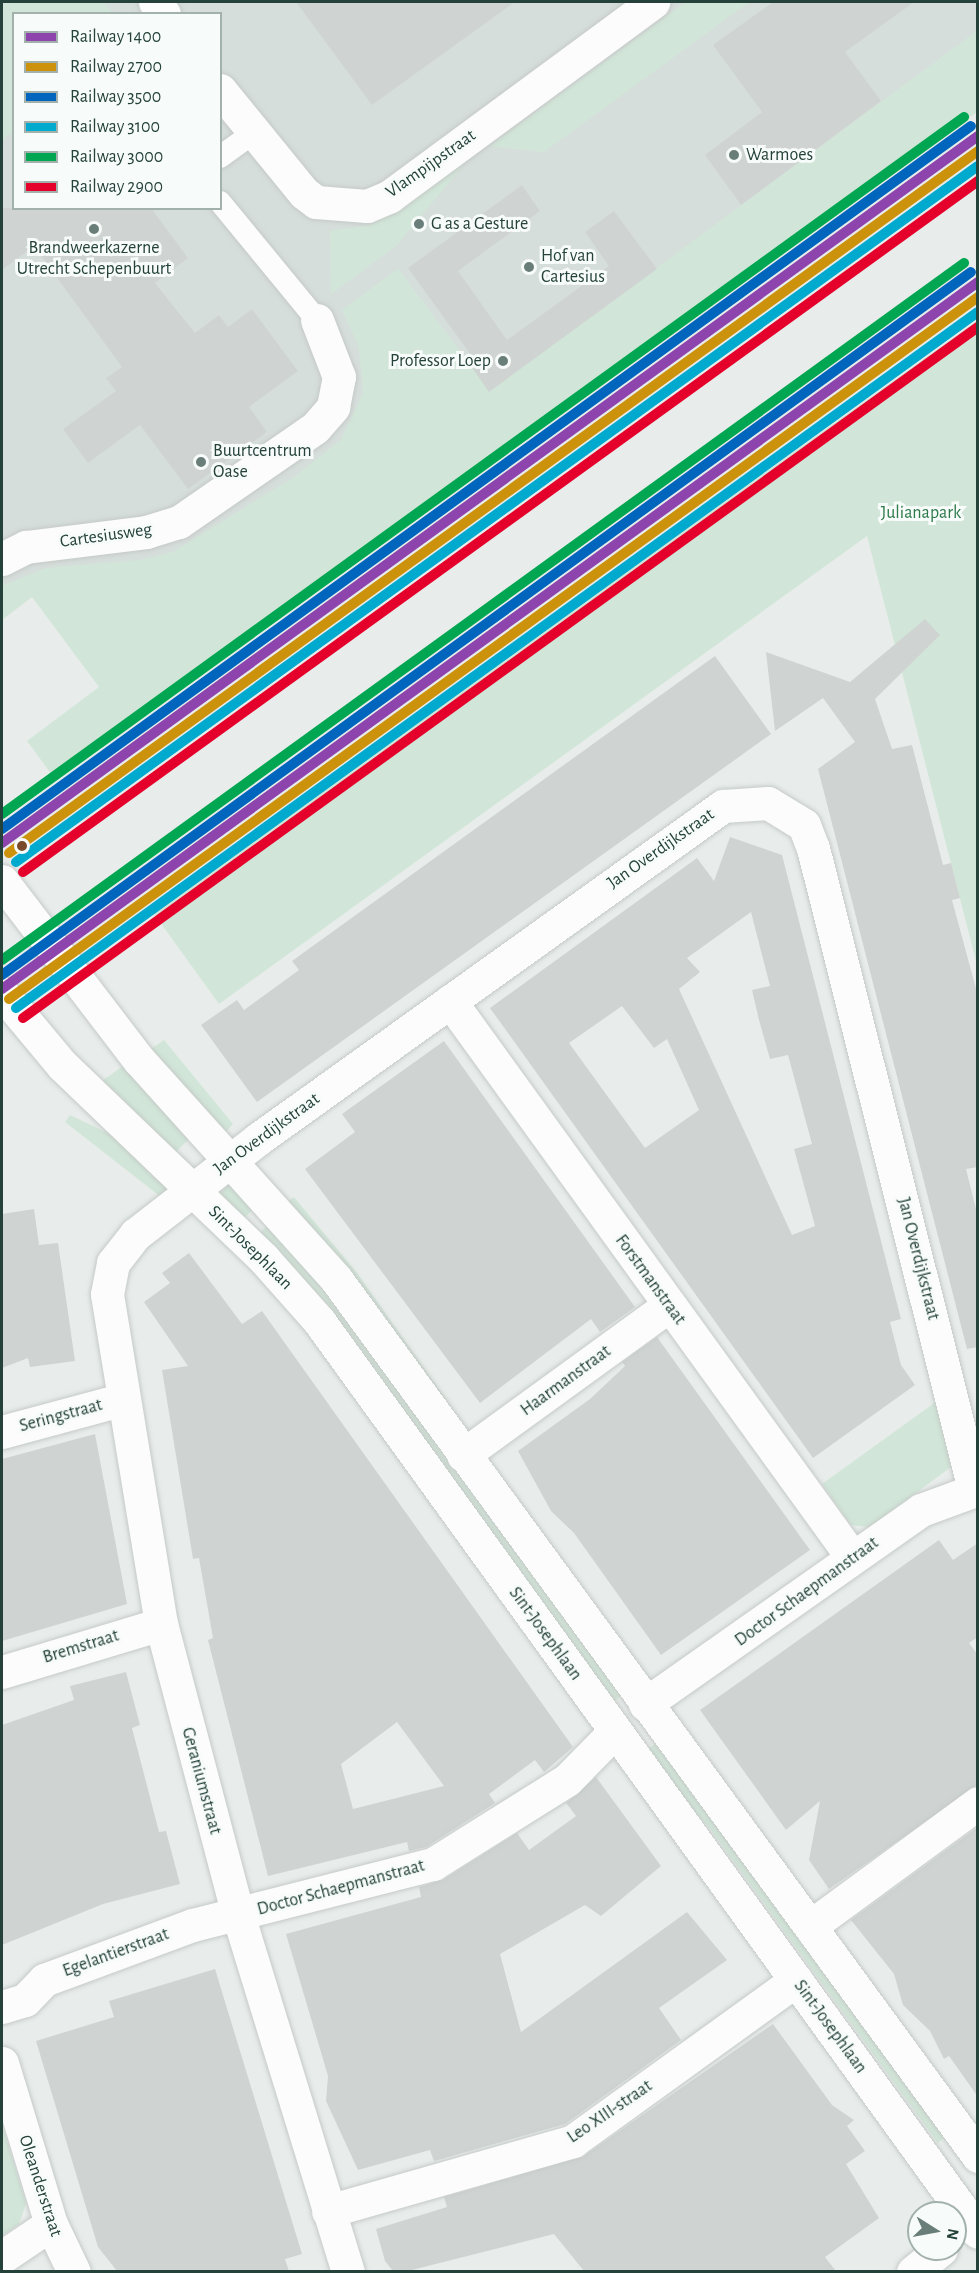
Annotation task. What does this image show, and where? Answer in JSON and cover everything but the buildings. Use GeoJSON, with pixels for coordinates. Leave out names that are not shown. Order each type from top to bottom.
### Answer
{"type":"FeatureCollection","features":[{"type":"Feature","properties":{"kind":"street","name":"Vlampijpstraat"},"geometry":{"type":"LineString","coordinates":[[222,93],[252,134],[316,202],[367,206],[390,196],[653,2]]}},
{"type":"Feature","properties":{"kind":"street","name":"Cartesiusweg"},"geometry":{"type":"LineString","coordinates":[[2,559],[26,547],[146,532],[179,522],[315,428],[333,407],[339,376],[317,320]]}},
{"type":"Feature","properties":{"kind":"street","name":"Jan Overdijkstraat"},"geometry":{"type":"LineString","coordinates":[[108,1279],[136,1234],[232,1159],[450,1001],[723,806],[768,803],[804,825],[976,1489]]}},
{"type":"Feature","properties":{"kind":"street"},"geometry":{"type":"LineString","coordinates":[[2,881],[126,1044],[232,1159],[336,1279],[463,1455],[656,1697],[821,1919],[978,2156]]}},
{"type":"Feature","properties":{"kind":"street","name":"Sint-Josephlaan"},"geometry":{"type":"LineString","coordinates":[[2,993],[76,1078],[192,1190],[319,1321],[605,1741],[785,1988],[971,2229]]}},
{"type":"Feature","properties":{"kind":"street","name":"Forstmanstraat"},"geometry":{"type":"LineString","coordinates":[[450,1001],[668,1306],[852,1557]]}},
{"type":"Feature","properties":{"kind":"street","name":"Geraniumstraat"},"geometry":{"type":"LineString","coordinates":[[108,1279],[121,1400],[161,1624],[238,1915],[348,2271]]}},
{"type":"Feature","properties":{"kind":"street","name":"Haarmanstraat"},"geometry":{"type":"LineString","coordinates":[[463,1455],[668,1306]]}},
{"type":"Feature","properties":{"kind":"street","name":"Seringstraat"},"geometry":{"type":"LineString","coordinates":[[2,1432],[121,1400]]}},
{"type":"Feature","properties":{"kind":"street","name":"Doctor Schaepmanstraat"},"geometry":{"type":"LineString","coordinates":[[656,1697],[921,1510],[976,1489]]}},
{"type":"Feature","properties":{"kind":"street","name":"Bremstraat"},"geometry":{"type":"LineString","coordinates":[[2,1672],[161,1624]]}},
{"type":"Feature","properties":{"kind":"street","name":"Doctor Schaepmanstraat"},"geometry":{"type":"LineString","coordinates":[[238,1915],[434,1863],[567,1780],[605,1741]]}},
{"type":"Feature","properties":{"kind":"street"},"geometry":{"type":"LineString","coordinates":[[821,1919],[978,1803]]}},
{"type":"Feature","properties":{"kind":"street","name":"Egelantierstraat"},"geometry":{"type":"LineString","coordinates":[[2,2007],[25,2000],[44,1980],[193,1924],[238,1915]]}},
{"type":"Feature","properties":{"kind":"street","name":"Leo XIII-straat"},"geometry":{"type":"LineString","coordinates":[[328,2211],[573,2141],[785,1988]]}},
{"type":"Feature","properties":{"kind":"street","name":"Oleanderstraat"},"geometry":{"type":"LineString","coordinates":[[2,2063],[51,2224],[74,2271]]}},
{"type":"Feature","properties":{"kind":"street"},"geometry":{"type":"LineString","coordinates":[[2,2257],[51,2224]]}},
{"type":"Feature","properties":{"kind":"street"},"geometry":{"type":"LineString","coordinates":[[913,2271],[926,2261]]}},
{"type":"Feature","properties":{"kind":"lane"},"geometry":{"type":"LineString","coordinates":[[222,156],[252,134]]}},
{"type":"Feature","properties":{"kind":"lane"},"geometry":{"type":"LineString","coordinates":[[222,204],[317,320]]}},
{"type":"Feature","properties":{"kind":"shaded area"},"geometry":{"type":"Polygon","coordinates":[[[2,2],[977,2],[977,67],[135,692],[30,586],[2,591],[2,2]]]}},
{"type":"Feature","properties":{"kind":"green space"},"geometry":{"type":"Polygon","coordinates":[[[2,2],[103,2],[111,12],[12,12],[12,132],[2,140],[2,2]]]}},
{"type":"Feature","properties":{"kind":"green space"},"geometry":{"type":"Polygon","coordinates":[[[686,2],[749,2],[544,152],[490,146],[686,2]]]}},
{"type":"Feature","properties":{"kind":"green space"},"geometry":{"type":"Polygon","coordinates":[[[977,31],[977,112],[102,748],[98,742],[52,775],[27,741],[99,687],[32,597],[2,620],[2,586],[46,568],[140,560],[173,552],[294,477],[341,440],[363,393],[359,347],[342,310],[398,269],[490,391],[977,31]]]}},
{"type":"Feature","properties":{"kind":"green space"},"geometry":{"type":"Polygon","coordinates":[[[465,163],[397,245],[331,294],[330,231],[371,225],[465,163]]]}},
{"type":"Feature","properties":{"kind":"green space","name":"Julianapark"},"geometry":{"type":"Polygon","coordinates":[[[977,321],[977,965],[867,536],[219,1004],[152,911],[977,321]]]}},
{"type":"Feature","properties":{"kind":"green space"},"geometry":{"type":"Polygon","coordinates":[[[164,1040],[233,1124],[224,1134],[147,1052],[164,1040]]]}},
{"type":"Feature","properties":{"kind":"green space"},"geometry":{"type":"Polygon","coordinates":[[[127,1063],[190,1138],[175,1153],[98,1084],[127,1063]]]}},
{"type":"Feature","properties":{"kind":"green space"},"geometry":{"type":"Polygon","coordinates":[[[70,1115],[110,1134],[177,1187],[161,1197],[65,1122],[70,1115]]]}},
{"type":"Feature","properties":{"kind":"green space"},"geometry":{"type":"Polygon","coordinates":[[[234,1179],[259,1204],[243,1219],[218,1195],[234,1179]]]}},
{"type":"Feature","properties":{"kind":"green space"},"geometry":{"type":"Polygon","coordinates":[[[294,1197],[357,1273],[446,1399],[439,1403],[286,1203],[294,1197]]]}},
{"type":"Feature","properties":{"kind":"green space"},"geometry":{"type":"Polygon","coordinates":[[[274,1220],[623,1694],[609,1705],[258,1234],[274,1220]]]}},
{"type":"Feature","properties":{"kind":"green space"},"geometry":{"type":"Polygon","coordinates":[[[937,1401],[951,1467],[870,1527],[851,1525],[822,1484],[937,1401]]]}},
{"type":"Feature","properties":{"kind":"green space"},"geometry":{"type":"Polygon","coordinates":[[[657,1743],[945,2137],[938,2143],[708,1826],[641,1753],[657,1743]]]}},
{"type":"Feature","properties":{"kind":"green space"},"geometry":{"type":"Polygon","coordinates":[[[2,2125],[26,2203],[19,2224],[2,2236],[2,2125]]]}},
{"type":"Feature","properties":{"kind":"rail line","name":"3000"},"geometry":{"type":"LineString","coordinates":[[2,814],[964,117]]}},
{"type":"Feature","properties":{"kind":"rail line","name":"3500"},"geometry":{"type":"LineString","coordinates":[[2,829],[971,126]]}},
{"type":"Feature","properties":{"kind":"rail line","name":"1400"},"geometry":{"type":"LineString","coordinates":[[2,843],[978,136]]}},
{"type":"Feature","properties":{"kind":"rail line","name":"2700"},"geometry":{"type":"LineString","coordinates":[[9,853],[978,151]]}},
{"type":"Feature","properties":{"kind":"rail line","name":"3100"},"geometry":{"type":"LineString","coordinates":[[16,862],[978,166]]}},
{"type":"Feature","properties":{"kind":"rail line","name":"2900"},"geometry":{"type":"LineString","coordinates":[[23,872],[978,181]]}},
{"type":"Feature","properties":{"kind":"rail line","name":"3000"},"geometry":{"type":"LineString","coordinates":[[2,960],[964,263]]}},
{"type":"Feature","properties":{"kind":"rail line","name":"3500"},"geometry":{"type":"LineString","coordinates":[[2,975],[971,272]]}},
{"type":"Feature","properties":{"kind":"rail line","name":"1400"},"geometry":{"type":"LineString","coordinates":[[2,989],[978,282]]}},
{"type":"Feature","properties":{"kind":"rail line","name":"2700"},"geometry":{"type":"LineString","coordinates":[[9,999],[978,297]]}},
{"type":"Feature","properties":{"kind":"rail line","name":"3100"},"geometry":{"type":"LineString","coordinates":[[16,1008],[978,312]]}},
{"type":"Feature","properties":{"kind":"rail line","name":"2900"},"geometry":{"type":"LineString","coordinates":[[23,1018],[978,327]]}},
{"type":"Feature","properties":{"kind":"place","name":"Warmoes"},"geometry":{"type":"Point","coordinates":[734,155]}},
{"type":"Feature","properties":{"kind":"place","name":"G as a Gesture"},"geometry":{"type":"Point","coordinates":[419,224]}},
{"type":"Feature","properties":{"kind":"place","name":"Brandweerkazerne Utrecht Schepenbuurt"},"geometry":{"type":"Point","coordinates":[94,229]}},
{"type":"Feature","properties":{"kind":"place","name":"Hof van Cartesius"},"geometry":{"type":"Point","coordinates":[529,267]}},
{"type":"Feature","properties":{"kind":"place","name":"Professor Loep"},"geometry":{"type":"Point","coordinates":[503,361]}},
{"type":"Feature","properties":{"kind":"place","name":"Buurtcentrum Oase"},"geometry":{"type":"Point","coordinates":[201,462]}}]}
